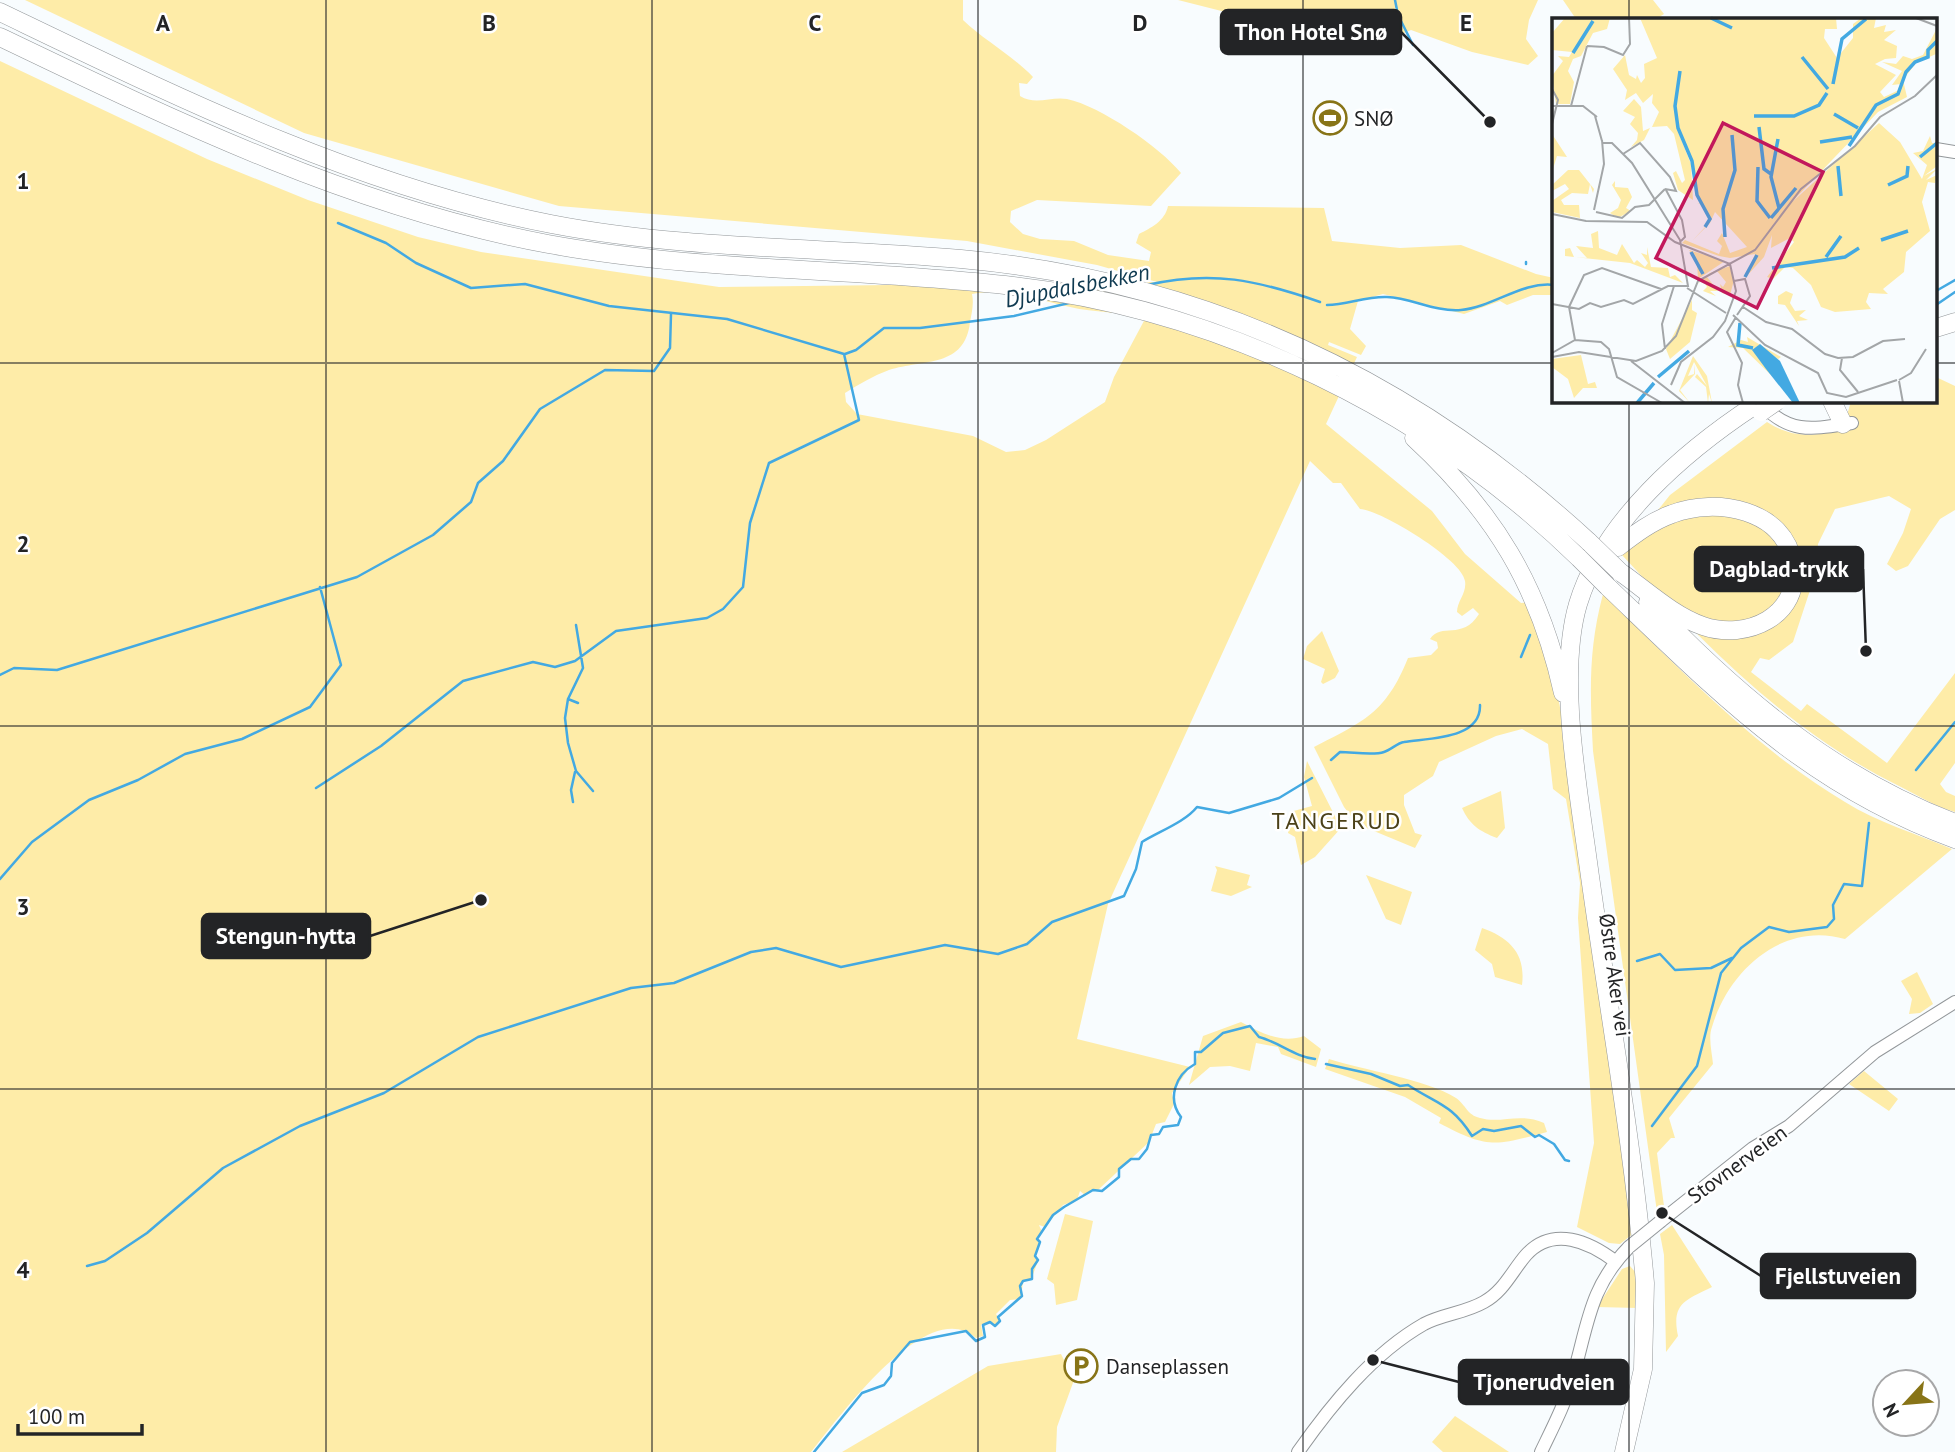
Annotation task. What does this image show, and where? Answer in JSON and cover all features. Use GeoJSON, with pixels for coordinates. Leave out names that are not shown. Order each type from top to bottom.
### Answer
{"type":"FeatureCollection","features":[{"type":"Feature","properties":{"kind":"highway"},"geometry":{"type":"LineString","coordinates":[[0,12],[177,96],[302,149],[399,184],[504,214],[576,228],[665,239],[1022,266],[1102,280],[1204,309],[1323,357],[1418,409],[1509,473],[1589,542],[1728,681],[1797,738],[1883,792],[1955,823]]}},
{"type":"Feature","properties":{"kind":"highway"},"geometry":{"type":"LineString","coordinates":[[0,37],[295,169],[452,221],[535,241],[616,255],[960,280],[1088,298],[1162,317],[1235,341],[1315,376],[1391,417],[1481,474],[1529,512],[1713,688],[1788,751],[1854,794],[1955,839]]}},
{"type":"Feature","properties":{"kind":"highway"},"geometry":{"type":"LineString","coordinates":[[1938,327],[1955,322]]}},
{"type":"Feature","properties":{"kind":"highway"},"geometry":{"type":"LineString","coordinates":[[1636,514],[1759,402]]}},
{"type":"Feature","properties":{"kind":"highway"},"geometry":{"type":"LineString","coordinates":[[1747,415],[1775,402]]}},
{"type":"Feature","properties":{"kind":"highway"},"geometry":{"type":"LineString","coordinates":[[1833,402],[1848,424]]}},
{"type":"Feature","properties":{"kind":"highway"},"geometry":{"type":"LineString","coordinates":[[1844,402],[1848,424]]}},
{"type":"Feature","properties":{"kind":"highway"},"geometry":{"type":"LineString","coordinates":[[1391,417],[1458,480],[1512,553],[1546,630],[1571,736]]}},
{"type":"Feature","properties":{"kind":"highway"},"geometry":{"type":"LineString","coordinates":[[1618,547],[1647,526],[1674,513],[1697,507],[1722,507],[1744,511],[1770,525],[1787,545],[1794,568],[1790,594],[1775,615],[1758,626],[1732,631],[1703,626],[1680,615],[1621,573]]}},
{"type":"Feature","properties":{"kind":"highway","name":"Østre Aker vei"},"geometry":{"type":"LineString","coordinates":[[1636,514],[1588,605],[1580,647],[1587,775],[1656,1281],[1654,1371],[1636,1452]]}},
{"type":"Feature","properties":{"kind":"highway","name":"Østre Aker vei"},"geometry":{"type":"LineString","coordinates":[[1624,1452],[1643,1369],[1645,1283],[1571,736],[1570,666],[1575,615],[1597,561],[1636,514]]}},
{"type":"Feature","properties":{"kind":"street"},"geometry":{"type":"LineString","coordinates":[[1761,402],[1777,419],[1793,426],[1809,429],[1848,424]]}},
{"type":"Feature","properties":{"kind":"street","name":"Stovnerveien"},"geometry":{"type":"LineString","coordinates":[[1541,1452],[1572,1380],[1591,1304],[1616,1262],[1629,1247],[1753,1148],[1790,1126],[1875,1052],[1955,1002]]}},
{"type":"Feature","properties":{"kind":"street"},"geometry":{"type":"LineString","coordinates":[[1298,1452],[1336,1402],[1396,1345],[1427,1323],[1489,1299],[1536,1246],[1569,1238],[1588,1243],[1616,1262]]}},
{"type":"Feature","properties":{"kind":"shaded area"},"geometry":{"type":"Polygon","coordinates":[[[25,0],[963,0],[963,20],[1033,77],[1027,84],[1019,83],[1020,96],[1038,101],[1067,99],[1096,110],[1159,151],[1181,173],[1151,206],[1037,200],[1011,211],[1010,222],[1023,234],[1040,239],[1074,241],[1108,255],[1149,261],[1151,252],[1136,243],[1139,234],[1161,220],[1168,206],[1324,208],[1332,241],[1400,248],[1461,245],[1552,278],[1552,295],[1533,295],[1507,305],[1500,301],[1464,314],[1383,294],[1358,301],[1350,329],[1366,346],[1361,355],[1329,342],[1328,345],[1357,357],[1326,424],[1432,511],[1465,554],[1521,603],[1529,602],[1558,697],[1565,733],[1634,1233],[1620,1244],[1609,1243],[1577,1227],[1594,1143],[1578,918],[1580,883],[1566,799],[1553,789],[1548,744],[1522,729],[1496,736],[1439,762],[1433,776],[1404,795],[1404,805],[1415,833],[1422,835],[1415,848],[1357,824],[1344,807],[1314,747],[1359,722],[1382,704],[1400,677],[1408,658],[1431,655],[1438,648],[1437,642],[1430,639],[1435,634],[1466,627],[1479,614],[1473,608],[1462,616],[1457,612],[1465,581],[1451,561],[1402,527],[1360,509],[1341,483],[1333,483],[1310,461],[1108,904],[1077,1039],[1190,1067],[1172,1093],[1174,1104],[1165,1122],[1156,1124],[1149,1142],[1098,1190],[1093,1189],[1085,1195],[1080,1191],[1077,1200],[1063,1205],[1045,1227],[1039,1225],[1042,1232],[1037,1238],[1040,1244],[1034,1256],[1038,1261],[1031,1280],[1023,1281],[1021,1299],[1010,1300],[996,1314],[1000,1320],[995,1325],[990,1321],[981,1325],[983,1336],[976,1338],[956,1329],[933,1332],[910,1346],[863,1389],[811,1452],[0,1452],[0,61],[207,159],[308,200],[418,237],[481,252],[719,287],[1157,282],[1097,265],[967,241],[559,206],[304,133],[25,0]],[[996,293],[972,294],[967,337],[951,355],[877,375],[845,393],[846,402],[857,414],[973,436],[1006,452],[1025,450],[1046,440],[1105,402],[1114,377],[1145,319],[996,293]]]}},
{"type":"Feature","properties":{"kind":"shaded area"},"geometry":{"type":"Polygon","coordinates":[[[1178,0],[1538,0],[1529,20],[1526,39],[1538,56],[1528,65],[1472,52],[1411,30],[1380,53],[1360,54],[1261,21],[1178,0]]]}},
{"type":"Feature","properties":{"kind":"shaded area"},"geometry":{"type":"Polygon","coordinates":[[[1563,0],[1653,0],[1664,14],[1658,18],[1575,18],[1563,0]]]}},
{"type":"Feature","properties":{"kind":"shaded area"},"geometry":{"type":"Polygon","coordinates":[[[1938,378],[1955,386],[1955,510],[1940,519],[1908,566],[1896,571],[1887,564],[1903,533],[1911,509],[1889,496],[1835,509],[1818,544],[1816,572],[1793,642],[1769,660],[1760,658],[1751,672],[1801,711],[1807,704],[1887,763],[1955,673],[1955,763],[1940,784],[1946,792],[1955,796],[1955,812],[1928,801],[1861,765],[1786,714],[1717,654],[1622,555],[1670,495],[1767,422],[1803,435],[1843,430],[1851,402],[1938,402],[1938,378]]]}},
{"type":"Feature","properties":{"kind":"shaded area"},"geometry":{"type":"Polygon","coordinates":[[[1603,594],[1718,705],[1779,757],[1870,816],[1952,849],[1845,939],[1822,935],[1801,937],[1781,944],[1762,954],[1731,986],[1711,1031],[1713,1064],[1669,1118],[1675,1138],[1671,1138],[1657,1153],[1664,1206],[1657,1212],[1593,751],[1591,672],[1603,594]]]}},
{"type":"Feature","properties":{"kind":"shaded area"},"geometry":{"type":"Polygon","coordinates":[[[1322,631],[1339,671],[1335,678],[1323,684],[1321,682],[1325,669],[1303,659],[1307,646],[1322,631]]]}},
{"type":"Feature","properties":{"kind":"shaded area"},"geometry":{"type":"Polygon","coordinates":[[[1307,761],[1341,828],[1315,857],[1301,865],[1295,837],[1288,833],[1290,812],[1312,806],[1304,777],[1307,761]]]}},
{"type":"Feature","properties":{"kind":"shaded area"},"geometry":{"type":"Polygon","coordinates":[[[1501,791],[1505,828],[1497,838],[1476,827],[1462,808],[1501,791]]]}},
{"type":"Feature","properties":{"kind":"shaded area"},"geometry":{"type":"Polygon","coordinates":[[[1215,866],[1250,875],[1247,885],[1252,887],[1231,896],[1211,891],[1217,870],[1215,866]]]}},
{"type":"Feature","properties":{"kind":"shaded area"},"geometry":{"type":"Polygon","coordinates":[[[1366,875],[1412,892],[1401,925],[1386,919],[1366,875]]]}},
{"type":"Feature","properties":{"kind":"shaded area"},"geometry":{"type":"Polygon","coordinates":[[[1482,928],[1501,937],[1514,949],[1521,964],[1522,985],[1495,977],[1492,964],[1475,950],[1482,928]]]}},
{"type":"Feature","properties":{"kind":"shaded area"},"geometry":{"type":"Polygon","coordinates":[[[1917,972],[1933,1004],[1920,1013],[1909,1014],[1912,999],[1901,981],[1917,972]]]}},
{"type":"Feature","properties":{"kind":"shaded area"},"geometry":{"type":"Polygon","coordinates":[[[1241,1022],[1280,1038],[1304,1036],[1321,1049],[1316,1067],[1281,1054],[1278,1047],[1256,1043],[1250,1071],[1230,1066],[1210,1067],[1189,1085],[1203,1036],[1241,1022]]]}},
{"type":"Feature","properties":{"kind":"shaded area"},"geometry":{"type":"Polygon","coordinates":[[[1329,1059],[1428,1085],[1456,1098],[1476,1117],[1495,1120],[1527,1118],[1544,1123],[1547,1132],[1503,1142],[1481,1141],[1469,1137],[1439,1123],[1441,1118],[1405,1097],[1325,1069],[1329,1059]]]}},
{"type":"Feature","properties":{"kind":"shaded area"},"geometry":{"type":"Polygon","coordinates":[[[1864,1071],[1898,1099],[1889,1111],[1849,1084],[1864,1071]]]}},
{"type":"Feature","properties":{"kind":"shaded area"},"geometry":{"type":"Polygon","coordinates":[[[1065,1214],[1093,1221],[1077,1300],[1056,1305],[1054,1284],[1047,1279],[1065,1214]]]}},
{"type":"Feature","properties":{"kind":"shaded area"},"geometry":{"type":"Polygon","coordinates":[[[1672,1225],[1712,1287],[1688,1300],[1679,1309],[1676,1325],[1678,1336],[1666,1352],[1664,1255],[1660,1234],[1672,1225]]]}},
{"type":"Feature","properties":{"kind":"shaded area"},"geometry":{"type":"Polygon","coordinates":[[[1630,1266],[1637,1274],[1638,1308],[1597,1307],[1622,1269],[1630,1266]]]}},
{"type":"Feature","properties":{"kind":"shaded area"},"geometry":{"type":"Polygon","coordinates":[[[1061,1354],[1074,1380],[1057,1427],[1056,1452],[842,1452],[988,1366],[1061,1354]]]}},
{"type":"Feature","properties":{"kind":"shaded area"},"geometry":{"type":"Polygon","coordinates":[[[1455,1416],[1509,1452],[1443,1452],[1432,1442],[1455,1416]]]}},
{"type":"Feature","properties":{"kind":"waterway"},"geometry":{"type":"LineString","coordinates":[[1395,0],[1398,15],[1413,45]]}},
{"type":"Feature","properties":{"kind":"waterway"},"geometry":{"type":"LineString","coordinates":[[338,223],[386,243],[416,263],[471,288],[525,284],[609,306],[727,319],[844,354]]}},
{"type":"Feature","properties":{"kind":"waterway","name":"Djupdalsbekken"},"geometry":{"type":"LineString","coordinates":[[1147,285],[1193,278],[1214,278],[1255,283],[1320,302]]}},
{"type":"Feature","properties":{"kind":"waterway"},"geometry":{"type":"LineString","coordinates":[[1938,290],[1955,280]]}},
{"type":"Feature","properties":{"kind":"waterway","name":"Djupdalsbekken"},"geometry":{"type":"LineString","coordinates":[[1327,305],[1387,297],[1442,309],[1461,310],[1485,304],[1519,290],[1552,285]]}},
{"type":"Feature","properties":{"kind":"waterway","name":"Djupdalsbekken"},"geometry":{"type":"LineString","coordinates":[[1938,304],[1955,292]]}},
{"type":"Feature","properties":{"kind":"waterway","name":"Djupdalsbekken"},"geometry":{"type":"LineString","coordinates":[[845,354],[856,350],[884,328],[920,328],[1014,316],[1069,303]]}},
{"type":"Feature","properties":{"kind":"waterway"},"geometry":{"type":"LineString","coordinates":[[0,675],[14,668],[57,670],[357,577],[433,535],[471,502],[478,483],[503,461],[540,409],[605,370],[654,371],[670,348],[671,314]]}},
{"type":"Feature","properties":{"kind":"waterway"},"geometry":{"type":"LineString","coordinates":[[316,788],[381,746],[463,681],[533,662],[555,667],[575,661],[616,631],[707,618],[723,609],[743,587],[750,523],[769,463],[859,420],[844,354]]}},
{"type":"Feature","properties":{"kind":"waterway"},"geometry":{"type":"LineString","coordinates":[[0,879],[32,842],[89,800],[138,780],[185,754],[242,739],[310,707],[341,665],[320,587]]}},
{"type":"Feature","properties":{"kind":"waterway"},"geometry":{"type":"LineString","coordinates":[[576,625],[583,668],[568,699],[565,718],[568,743],[576,771],[593,791]]}},
{"type":"Feature","properties":{"kind":"waterway"},"geometry":{"type":"LineString","coordinates":[[1521,657],[1530,635]]}},
{"type":"Feature","properties":{"kind":"waterway"},"geometry":{"type":"LineString","coordinates":[[568,699],[578,703]]}},
{"type":"Feature","properties":{"kind":"waterway"},"geometry":{"type":"LineString","coordinates":[[1331,760],[1340,752],[1379,753],[1401,743],[1438,738],[1462,731],[1472,725],[1478,716],[1480,705]]}},
{"type":"Feature","properties":{"kind":"waterway"},"geometry":{"type":"LineString","coordinates":[[1916,770],[1955,722]]}},
{"type":"Feature","properties":{"kind":"waterway"},"geometry":{"type":"LineString","coordinates":[[573,802],[571,790],[575,772]]}},
{"type":"Feature","properties":{"kind":"waterway"},"geometry":{"type":"LineString","coordinates":[[87,1266],[105,1261],[147,1233],[223,1168],[300,1126],[384,1093],[478,1037],[631,988],[674,983],[751,952],[776,948],[841,967],[945,945],[998,954],[1027,944],[1052,922],[1124,896],[1136,869],[1142,842],[1179,822],[1197,807],[1229,813],[1279,798],[1312,778]]}},
{"type":"Feature","properties":{"kind":"waterway"},"geometry":{"type":"LineString","coordinates":[[1652,1126],[1697,1066],[1721,973],[1741,948],[1769,927],[1789,932],[1827,927],[1834,919],[1833,905],[1844,884],[1862,886],[1869,823]]}},
{"type":"Feature","properties":{"kind":"waterway"},"geometry":{"type":"LineString","coordinates":[[1637,961],[1660,954],[1675,970],[1711,968],[1732,958]]}},
{"type":"Feature","properties":{"kind":"waterway"},"geometry":{"type":"LineString","coordinates":[[814,1452],[862,1393],[884,1385],[891,1376],[892,1363],[910,1342],[966,1331],[976,1341],[985,1337],[983,1325],[990,1322],[995,1326],[1000,1321],[998,1317],[1022,1296],[1020,1286],[1023,1281],[1032,1279],[1032,1269],[1038,1260],[1035,1256],[1040,1242],[1037,1239],[1053,1215],[1093,1190],[1102,1191],[1119,1177],[1119,1169],[1131,1159],[1139,1159],[1147,1149],[1151,1135],[1159,1134],[1163,1127],[1178,1125],[1181,1117],[1174,1103],[1175,1088],[1182,1074],[1195,1064],[1195,1052],[1201,1052],[1223,1033],[1250,1026],[1259,1037],[1315,1059]]}},
{"type":"Feature","properties":{"kind":"waterway"},"geometry":{"type":"LineString","coordinates":[[1326,1064],[1371,1074],[1400,1086],[1408,1085],[1451,1111],[1472,1136],[1483,1129],[1494,1131],[1521,1126],[1535,1137],[1539,1135],[1554,1144],[1565,1160],[1569,1161]]}},
{"type":"Feature","properties":{"kind":"place","name":"SNØ"},"geometry":{"type":"Point","coordinates":[1330,118]}},
{"type":"Feature","properties":{"kind":"place","name":"Thon Hotel Snø"},"geometry":{"type":"Point","coordinates":[1490,122]}},
{"type":"Feature","properties":{"kind":"place","name":"Dagblad-trykk"},"geometry":{"type":"Point","coordinates":[1866,651]}},
{"type":"Feature","properties":{"kind":"place","name":"Stengun-hytta"},"geometry":{"type":"Point","coordinates":[481,900]}},
{"type":"Feature","properties":{"kind":"place","name":"Fjellstuveien"},"geometry":{"type":"Point","coordinates":[1662,1213]}},
{"type":"Feature","properties":{"kind":"place","name":"Tjonerudveien"},"geometry":{"type":"Point","coordinates":[1373,1360]}},
{"type":"Feature","properties":{"kind":"place","name":"Danseplassen"},"geometry":{"type":"Point","coordinates":[1081,1366]}},
{"type":"Feature","properties":{"kind":"district","name":"TANGERUD"},"geometry":{"type":"Point","coordinates":[1337,820]}}]}
